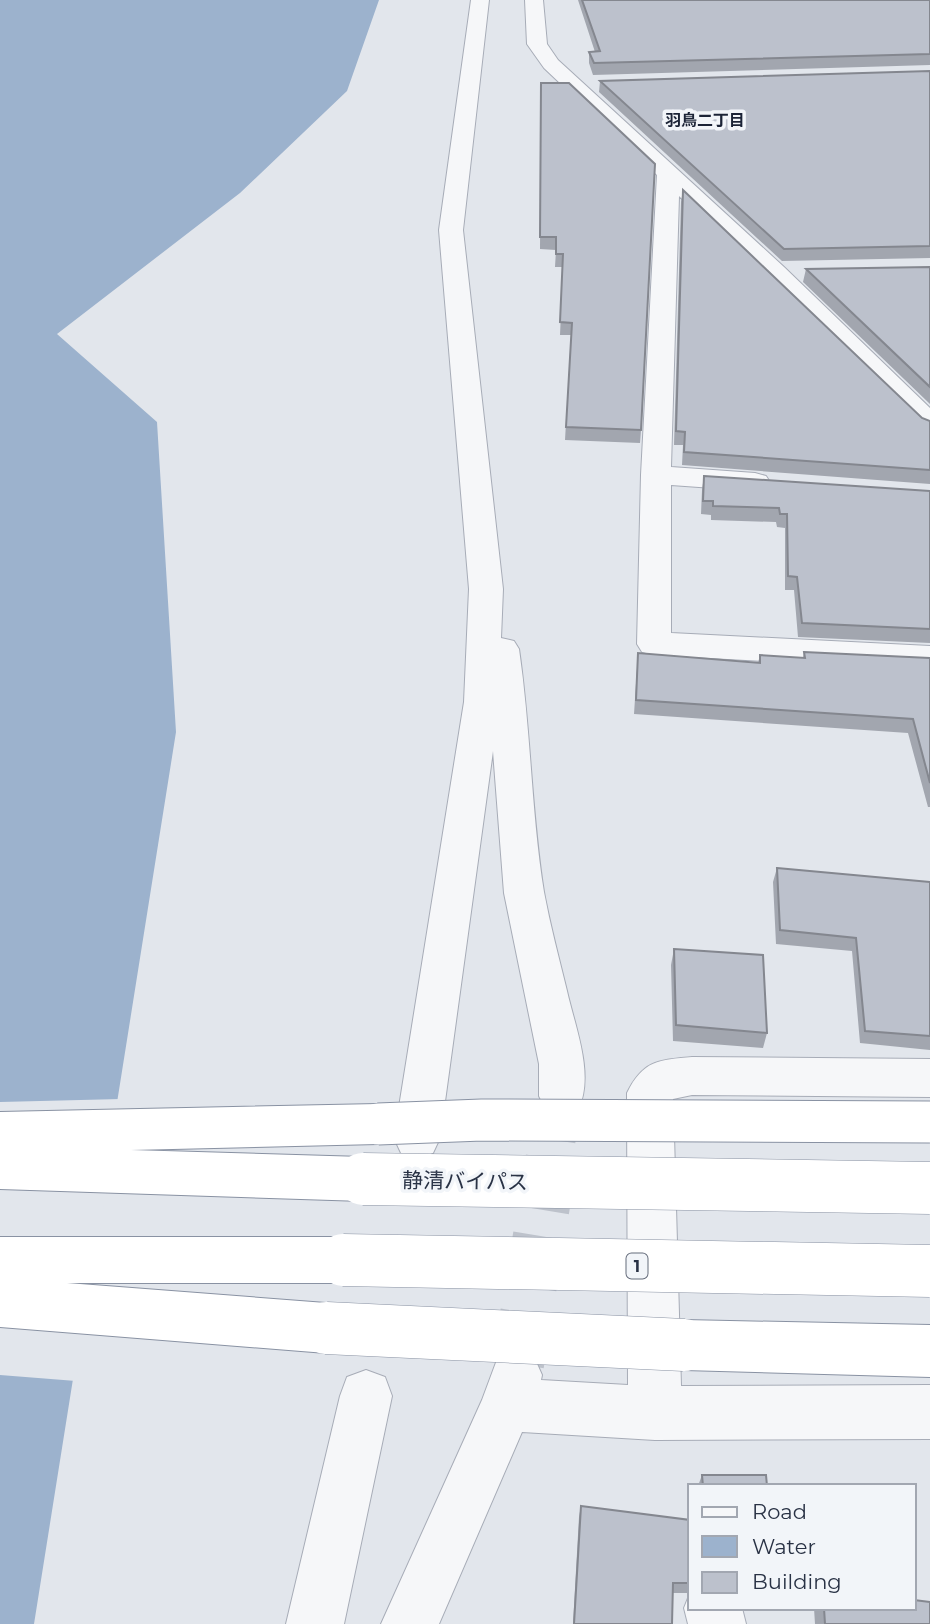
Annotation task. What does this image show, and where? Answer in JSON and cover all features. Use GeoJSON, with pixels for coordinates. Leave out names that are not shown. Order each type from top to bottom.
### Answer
{"type":"FeatureCollection","features":[{"type":"Feature","properties":{"kind":"highway"},"geometry":{"type":"LineString","coordinates":[[0,1133],[482,1120],[930,1122]]}},
{"type":"Feature","properties":{"kind":"highway","name":"静清バイパス"},"geometry":{"type":"LineString","coordinates":[[0,1168],[363,1179],[930,1188]]}},
{"type":"Feature","properties":{"kind":"highway","name":"1"},"geometry":{"type":"LineString","coordinates":[[0,1260],[330,1260],[930,1271]]}},
{"type":"Feature","properties":{"kind":"highway"},"geometry":{"type":"LineString","coordinates":[[0,1303],[326,1328],[684,1345],[930,1351]]}},
{"type":"Feature","properties":{"kind":"street"},"geometry":{"type":"LineString","coordinates":[[416,1139],[482,702],[486,589],[451,229],[480,0]]}},
{"type":"Feature","properties":{"kind":"street"},"geometry":{"type":"LineString","coordinates":[[534,0],[537,44],[551,64],[575,84],[668,176],[775,272],[930,424]]}},
{"type":"Feature","properties":{"kind":"street"},"geometry":{"type":"LineString","coordinates":[[575,84],[602,83]]}},
{"type":"Feature","properties":{"kind":"street"},"geometry":{"type":"LineString","coordinates":[[668,176],[656,475],[654,644],[930,658]]}},
{"type":"Feature","properties":{"kind":"street"},"geometry":{"type":"LineString","coordinates":[[775,272],[814,272]]}},
{"type":"Feature","properties":{"kind":"street"},"geometry":{"type":"LineString","coordinates":[[656,475],[779,483]]}},
{"type":"Feature","properties":{"kind":"street"},"geometry":{"type":"LineString","coordinates":[[486,589],[504,657],[524,892],[561,1063],[562,1096]]}},
{"type":"Feature","properties":{"kind":"street"},"geometry":{"type":"LineString","coordinates":[[655,1413],[650,1093],[663,1079],[692,1076],[930,1078]]}},
{"type":"Feature","properties":{"kind":"street"},"geometry":{"type":"LineString","coordinates":[[410,1624],[512,1390],[655,1413],[930,1412]]}},
{"type":"Feature","properties":{"kind":"street"},"geometry":{"type":"LineString","coordinates":[[315,1624],[366,1396]]}},
{"type":"Feature","properties":{"kind":"water"},"geometry":{"type":"Polygon","coordinates":[[[0,0],[379,0],[347,91],[240,193],[57,334],[157,422],[176,732],[34,1624],[0,1624],[0,0]]]}},
{"type":"Feature","properties":{"kind":"pier"},"geometry":{"type":"Polygon","coordinates":[[[121,1099],[76,1381],[0,1375],[0,1102],[121,1099]]]}},
{"type":"Feature","properties":{"kind":"building"},"geometry":{"type":"Polygon","coordinates":[[[582,0],[930,0],[930,54],[594,63],[589,52],[600,51],[582,0]]]}},
{"type":"Feature","properties":{"kind":"building"},"geometry":{"type":"Polygon","coordinates":[[[930,71],[930,246],[784,249],[600,81],[930,71]]]}},
{"type":"Feature","properties":{"kind":"building"},"geometry":{"type":"Polygon","coordinates":[[[541,83],[569,83],[655,164],[641,430],[566,427],[572,323],[560,322],[563,254],[556,254],[556,237],[540,237],[541,83]]]}},
{"type":"Feature","properties":{"kind":"building"},"geometry":{"type":"Polygon","coordinates":[[[683,190],[922,418],[930,421],[930,470],[684,452],[685,432],[676,431],[683,190]]]}},
{"type":"Feature","properties":{"kind":"building"},"geometry":{"type":"Polygon","coordinates":[[[930,267],[930,387],[806,269],[930,267]]]}},
{"type":"Feature","properties":{"kind":"building"},"geometry":{"type":"Polygon","coordinates":[[[704,476],[930,491],[930,629],[802,623],[797,577],[788,576],[787,514],[780,514],[779,508],[713,506],[713,501],[703,501],[704,476]]]}},
{"type":"Feature","properties":{"kind":"building"},"geometry":{"type":"Polygon","coordinates":[[[804,652],[930,658],[930,783],[913,719],[636,700],[638,653],[760,663],[760,655],[805,658],[804,652]]]}},
{"type":"Feature","properties":{"kind":"building"},"geometry":{"type":"Polygon","coordinates":[[[777,868],[930,882],[930,1036],[865,1031],[856,938],[780,930],[777,868]]]}},
{"type":"Feature","properties":{"kind":"building"},"geometry":{"type":"Polygon","coordinates":[[[674,949],[763,955],[767,1033],[676,1025],[674,949]]]}},
{"type":"Feature","properties":{"kind":"building"},"geometry":{"type":"Polygon","coordinates":[[[702,1475],[766,1475],[767,1484],[703,1484],[702,1475]]]}},
{"type":"Feature","properties":{"kind":"building"},"geometry":{"type":"Polygon","coordinates":[[[581,1506],[688,1520],[688,1583],[673,1583],[672,1624],[574,1624],[581,1506]]]}},
{"type":"Feature","properties":{"kind":"building"},"geometry":{"type":"Polygon","coordinates":[[[916,1600],[930,1602],[930,1624],[825,1624],[824,1610],[916,1610],[916,1600]]]}},
{"type":"Feature","properties":{"kind":"tunnel"},"geometry":{"type":"LineString","coordinates":[[555,1140],[562,1096]]}},
{"type":"Feature","properties":{"kind":"tunnel"},"geometry":{"type":"LineString","coordinates":[[518,1364],[555,1138]]}},
{"type":"Feature","properties":{"kind":"district","name":"羽鳥二丁目"},"geometry":{"type":"Point","coordinates":[705,120]}}]}
